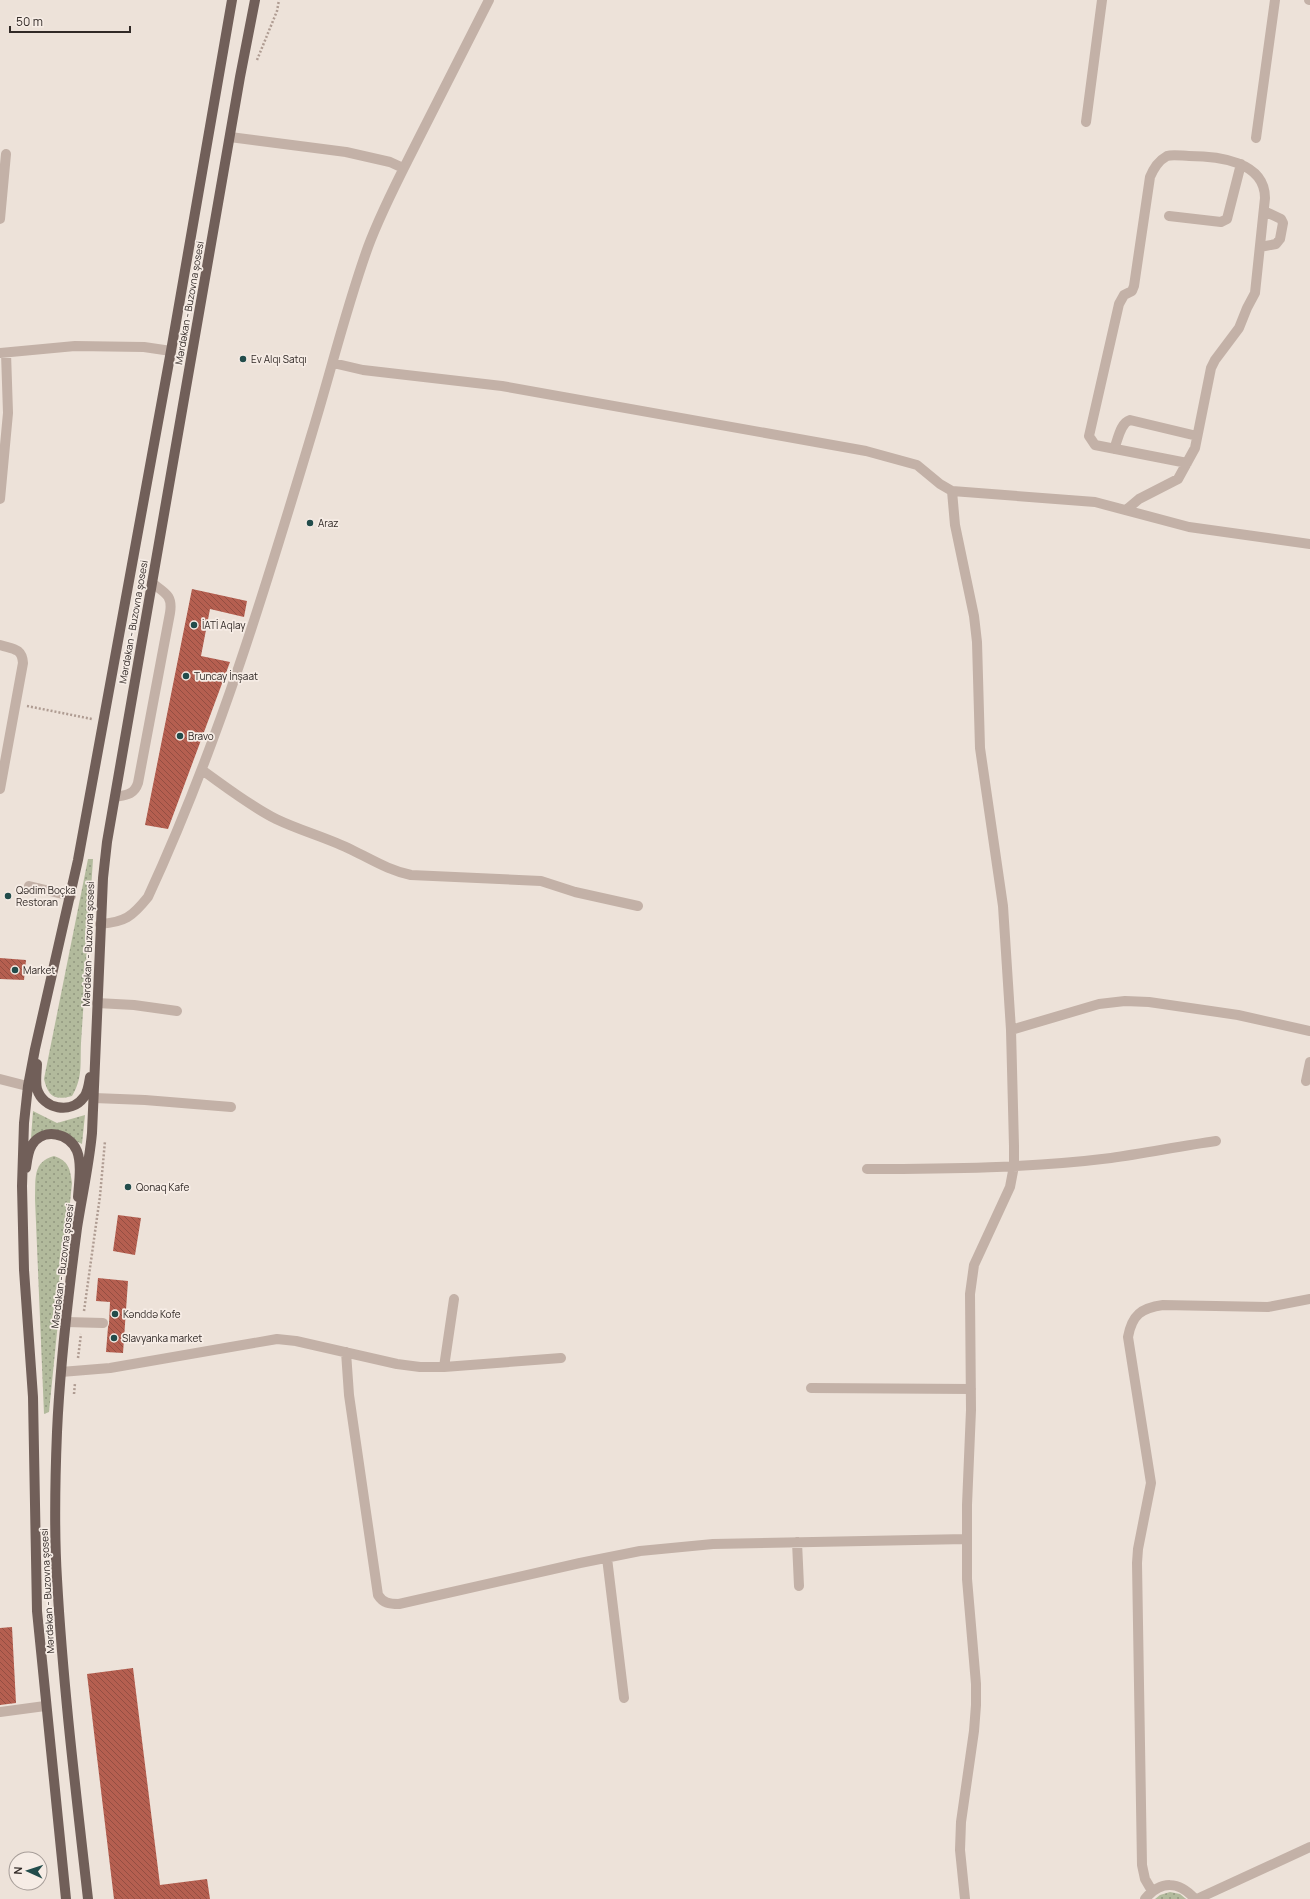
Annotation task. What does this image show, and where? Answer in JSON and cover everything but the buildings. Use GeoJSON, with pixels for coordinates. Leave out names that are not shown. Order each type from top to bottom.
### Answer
{"type":"FeatureCollection","features":[{"type":"Feature","properties":{"kind":"main road","name":"Mərdəkan - Buzovna şosesi"},"geometry":{"type":"LineString","coordinates":[[66,1899],[45,1706],[35,1577],[33,1397],[24,1270],[22,1186],[24,1123],[37,1068],[43,1014],[70,896],[103,722],[171,351],[232,0]]}},
{"type":"Feature","properties":{"kind":"main road","name":"Mərdəkan - Buzovna şosesi"},"geometry":{"type":"LineString","coordinates":[[88,1899],[67,1710],[57,1577],[57,1432],[66,1322],[78,1227],[90,1163],[94,1098],[102,878],[152,583],[255,0]]}},
{"type":"Feature","properties":{"kind":"main road"},"geometry":{"type":"LineString","coordinates":[[33,1087],[43,1100],[51,1106],[61,1108],[71,1107],[78,1103],[84,1097],[89,1086],[96,1045]]}},
{"type":"Feature","properties":{"kind":"main road"},"geometry":{"type":"LineString","coordinates":[[22,1186],[32,1146],[35,1142],[48,1135],[57,1134],[65,1136],[73,1143],[77,1151],[79,1168],[78,1227]]}},
{"type":"Feature","properties":{"kind":"street"},"geometry":{"type":"LineString","coordinates":[[100,924],[116,922],[128,918],[148,897],[202,770],[252,624],[333,363],[354,285],[367,249],[380,215],[403,168],[489,0]]}},
{"type":"Feature","properties":{"kind":"street"},"geometry":{"type":"LineString","coordinates":[[1086,122],[1102,0]]}},
{"type":"Feature","properties":{"kind":"street"},"geometry":{"type":"LineString","coordinates":[[1256,138],[1275,0]]}},
{"type":"Feature","properties":{"kind":"street"},"geometry":{"type":"LineString","coordinates":[[230,137],[346,152],[390,162],[403,168]]}},
{"type":"Feature","properties":{"kind":"street"},"geometry":{"type":"LineString","coordinates":[[0,219],[6,154]]}},
{"type":"Feature","properties":{"kind":"street"},"geometry":{"type":"LineString","coordinates":[[1126,510],[1139,498],[1178,479],[1187,464],[1195,448],[1211,368],[1215,360],[1239,328],[1255,293],[1264,211],[1265,187],[1254,172],[1236,162],[1198,156],[1168,156],[1156,165],[1150,177],[1134,286],[1132,291],[1124,295],[1119,304],[1089,436],[1095,445],[1187,464]]}},
{"type":"Feature","properties":{"kind":"street"},"geometry":{"type":"LineString","coordinates":[[1169,216],[1221,222],[1227,219],[1241,164]]}},
{"type":"Feature","properties":{"kind":"street"},"geometry":{"type":"LineString","coordinates":[[1260,247],[1276,244],[1280,239],[1283,223],[1281,219],[1264,211]]}},
{"type":"Feature","properties":{"kind":"street"},"geometry":{"type":"LineString","coordinates":[[0,499],[8,413],[3,353],[75,346],[144,347],[171,351]]}},
{"type":"Feature","properties":{"kind":"street"},"geometry":{"type":"LineString","coordinates":[[333,363],[375,372],[502,386],[866,451],[916,465],[940,484],[952,491],[1076,500],[1126,510],[1189,527],[1310,544]]}},
{"type":"Feature","properties":{"kind":"street"},"geometry":{"type":"LineString","coordinates":[[1114,449],[1123,426],[1126,421],[1130,420],[1197,436]]}},
{"type":"Feature","properties":{"kind":"street"},"geometry":{"type":"LineString","coordinates":[[952,491],[955,525],[973,610],[977,642],[980,748],[1003,906],[1011,1030],[1014,1166],[1010,1187],[974,1265],[970,1294],[971,1389],[967,1579],[976,1684],[976,1705],[974,1731],[960,1822],[960,1850],[965,1899]]}},
{"type":"Feature","properties":{"kind":"street"},"geometry":{"type":"LineString","coordinates":[[115,797],[131,794],[135,791],[172,603],[167,595],[152,583]]}},
{"type":"Feature","properties":{"kind":"street"},"geometry":{"type":"LineString","coordinates":[[0,645],[20,652],[23,663],[0,789]]}},
{"type":"Feature","properties":{"kind":"street"},"geometry":{"type":"LineString","coordinates":[[202,770],[260,811],[352,850],[385,868],[400,873],[411,875],[541,881],[576,892],[638,906]]}},
{"type":"Feature","properties":{"kind":"street"},"geometry":{"type":"LineString","coordinates":[[29,886],[70,896]]}},
{"type":"Feature","properties":{"kind":"street"},"geometry":{"type":"LineString","coordinates":[[1011,1030],[1099,1004],[1125,1001],[1149,1002],[1238,1015],[1310,1031]]}},
{"type":"Feature","properties":{"kind":"street"},"geometry":{"type":"LineString","coordinates":[[97,1004],[134,1005],[177,1011]]}},
{"type":"Feature","properties":{"kind":"street"},"geometry":{"type":"LineString","coordinates":[[1306,1081],[1310,1062]]}},
{"type":"Feature","properties":{"kind":"street"},"geometry":{"type":"LineString","coordinates":[[0,1079],[33,1087]]}},
{"type":"Feature","properties":{"kind":"street"},"geometry":{"type":"LineString","coordinates":[[94,1098],[145,1100],[231,1107]]}},
{"type":"Feature","properties":{"kind":"street"},"geometry":{"type":"LineString","coordinates":[[867,1169],[965,1169],[1014,1166],[1112,1158],[1216,1141]]}},
{"type":"Feature","properties":{"kind":"street"},"geometry":{"type":"LineString","coordinates":[[444,1367],[454,1299]]}},
{"type":"Feature","properties":{"kind":"street"},"geometry":{"type":"LineString","coordinates":[[1152,1891],[1145,1879],[1142,1866],[1137,1563],[1138,1549],[1151,1483],[1128,1337],[1130,1324],[1136,1315],[1149,1307],[1163,1305],[1268,1307],[1310,1299]]}},
{"type":"Feature","properties":{"kind":"street"},"geometry":{"type":"LineString","coordinates":[[66,1322],[103,1323]]}},
{"type":"Feature","properties":{"kind":"street"},"geometry":{"type":"LineString","coordinates":[[61,1372],[110,1368],[277,1339],[296,1341],[397,1364],[420,1367],[444,1367],[561,1358]]}},
{"type":"Feature","properties":{"kind":"street"},"geometry":{"type":"LineString","coordinates":[[346,1352],[349,1395],[378,1595],[382,1601],[399,1604],[640,1551],[713,1544],[967,1539]]}},
{"type":"Feature","properties":{"kind":"street"},"geometry":{"type":"LineString","coordinates":[[811,1388],[971,1389]]}},
{"type":"Feature","properties":{"kind":"street"},"geometry":{"type":"LineString","coordinates":[[797,1542],[799,1586]]}},
{"type":"Feature","properties":{"kind":"street"},"geometry":{"type":"LineString","coordinates":[[607,1558],[624,1698]]}},
{"type":"Feature","properties":{"kind":"street"},"geometry":{"type":"LineString","coordinates":[[0,1712],[45,1706]]}},
{"type":"Feature","properties":{"kind":"street"},"geometry":{"type":"LineString","coordinates":[[1145,1899],[1152,1891],[1163,1886],[1176,1886],[1187,1890],[1196,1899],[1310,1847]]}},
{"type":"Feature","properties":{"kind":"path"},"geometry":{"type":"LineString","coordinates":[[16,704],[103,722]]}},
{"type":"Feature","properties":{"kind":"path"},"geometry":{"type":"LineString","coordinates":[[73,1400],[82,1322],[101,1189],[105,1153],[105,1137]]}},
{"type":"Feature","properties":{"kind":"green space"},"geometry":{"type":"Polygon","coordinates":[[[88,859],[93,859],[80,1071],[78,1083],[72,1096],[61,1098],[53,1096],[50,1093],[44,1079],[88,859]]]}},
{"type":"Feature","properties":{"kind":"green space"},"geometry":{"type":"Polygon","coordinates":[[[33,1111],[57,1123],[85,1115],[82,1144],[57,1132],[31,1138],[33,1111]]]}},
{"type":"Feature","properties":{"kind":"green space"},"geometry":{"type":"Polygon","coordinates":[[[54,1156],[63,1160],[68,1166],[72,1183],[49,1412],[44,1414],[35,1185],[37,1172],[42,1162],[54,1156]]]}},
{"type":"Feature","properties":{"kind":"green space"},"geometry":{"type":"Polygon","coordinates":[[[1170,1892],[1180,1894],[1186,1899],[1155,1899],[1160,1895],[1170,1892]]]}},
{"type":"Feature","properties":{"kind":"place","name":"Ev Alqı Satqı"},"geometry":{"type":"Point","coordinates":[243,359]}},
{"type":"Feature","properties":{"kind":"place","name":"Araz"},"geometry":{"type":"Point","coordinates":[310,523]}},
{"type":"Feature","properties":{"kind":"place","name":"İATİ Aqlay"},"geometry":{"type":"Point","coordinates":[194,625]}},
{"type":"Feature","properties":{"kind":"place","name":"Tuncay İnşaat"},"geometry":{"type":"Point","coordinates":[186,676]}},
{"type":"Feature","properties":{"kind":"place","name":"Bravo"},"geometry":{"type":"Point","coordinates":[180,736]}},
{"type":"Feature","properties":{"kind":"place","name":"Qədim Boçka Restoran"},"geometry":{"type":"Point","coordinates":[8,896]}},
{"type":"Feature","properties":{"kind":"place","name":"Market"},"geometry":{"type":"Point","coordinates":[15,970]}},
{"type":"Feature","properties":{"kind":"place","name":"Qonaq Kafe"},"geometry":{"type":"Point","coordinates":[128,1187]}},
{"type":"Feature","properties":{"kind":"place","name":"Kənddə Kofe"},"geometry":{"type":"Point","coordinates":[115,1314]}},
{"type":"Feature","properties":{"kind":"place","name":"Slavyanka market"},"geometry":{"type":"Point","coordinates":[114,1338]}}]}
